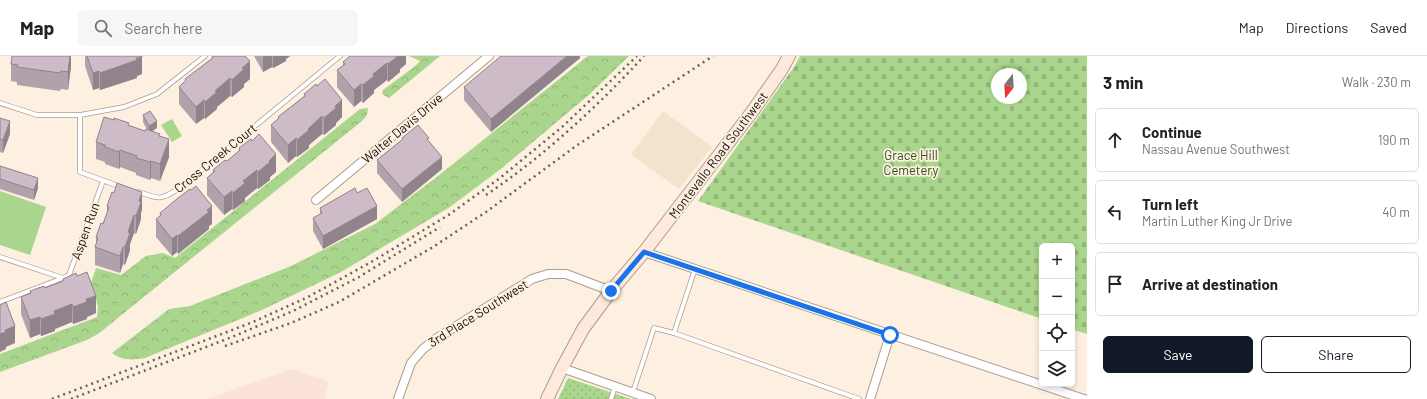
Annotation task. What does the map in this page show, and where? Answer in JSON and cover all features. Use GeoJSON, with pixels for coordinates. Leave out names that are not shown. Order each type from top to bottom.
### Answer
{"type":"FeatureCollection","features":[{"type":"Feature","properties":{"kind":"main road","name":"Montevallo Road Southwest"},"geometry":{"type":"LineString","coordinates":[[547,399],[583,329],[611,291],[644,252],[752,112],[782,69],[789,56]]}},
{"type":"Feature","properties":{"kind":"street","name":"Walter Davis Drive"},"geometry":{"type":"LineString","coordinates":[[316,200],[489,56]]}},
{"type":"Feature","properties":{"kind":"street"},"geometry":{"type":"LineString","coordinates":[[644,252],[1084,399]]}},
{"type":"Feature","properties":{"kind":"street","name":"3rd Place Southwest"},"geometry":{"type":"LineString","coordinates":[[398,399],[411,363],[423,349],[437,338],[532,279],[548,274],[566,274],[611,291]]}},
{"type":"Feature","properties":{"kind":"street"},"geometry":{"type":"LineString","coordinates":[[870,399],[890,335]]}},
{"type":"Feature","properties":{"kind":"street"},"geometry":{"type":"LineString","coordinates":[[562,368],[651,399]]}},
{"type":"Feature","properties":{"kind":"lane"},"geometry":{"type":"LineString","coordinates":[[0,104],[37,115],[80,115],[124,107],[157,94],[205,56]]}},
{"type":"Feature","properties":{"kind":"lane","name":"Cross Creek Court"},"geometry":{"type":"LineString","coordinates":[[137,192],[157,198],[165,198],[181,187],[340,56]]}},
{"type":"Feature","properties":{"kind":"lane"},"geometry":{"type":"LineString","coordinates":[[80,115],[80,172],[123,188]]}},
{"type":"Feature","properties":{"kind":"lane","name":"Aspen Run"},"geometry":{"type":"LineString","coordinates":[[63,278],[69,275],[103,181]]}},
{"type":"Feature","properties":{"kind":"lane"},"geometry":{"type":"LineString","coordinates":[[0,257],[63,278]]}},
{"type":"Feature","properties":{"kind":"lane"},"geometry":{"type":"LineString","coordinates":[[674,333],[695,268]]}},
{"type":"Feature","properties":{"kind":"lane"},"geometry":{"type":"LineString","coordinates":[[0,302],[63,278]]}},
{"type":"Feature","properties":{"kind":"lane"},"geometry":{"type":"LineString","coordinates":[[633,393],[654,328],[674,333],[859,399]]}},
{"type":"Feature","properties":{"kind":"lane"},"geometry":{"type":"LineString","coordinates":[[611,399],[615,387]]}},
{"type":"Feature","properties":{"kind":"shaded area"},"geometry":{"type":"Polygon","coordinates":[[[663,111],[712,147],[679,189],[631,154],[663,111]]]}},
{"type":"Feature","properties":{"kind":"shaded area"},"geometry":{"type":"Polygon","coordinates":[[[291,369],[329,381],[324,399],[207,399],[291,369]]]}},
{"type":"Feature","properties":{"kind":"green space"},"geometry":{"type":"Polygon","coordinates":[[[409,56],[440,56],[389,98],[382,94],[383,90],[420,61],[409,56]]]}},
{"type":"Feature","properties":{"kind":"green space"},"geometry":{"type":"Polygon","coordinates":[[[588,56],[629,56],[590,94],[502,168],[450,207],[341,272],[262,310],[145,358],[128,359],[112,353],[169,309],[190,306],[291,266],[375,224],[438,176],[588,56]]]}},
{"type":"Feature","properties":{"kind":"green space","name":"Grace Hill Cemetery"},"geometry":{"type":"Polygon","coordinates":[[[800,56],[1087,56],[1087,334],[1075,330],[1075,243],[1039,243],[1039,318],[698,201],[794,67],[800,56]]]}},
{"type":"Feature","properties":{"kind":"green space"},"geometry":{"type":"Polygon","coordinates":[[[368,108],[367,115],[362,121],[98,334],[87,340],[0,372],[0,354],[97,317],[98,306],[91,283],[96,268],[121,275],[146,256],[163,253],[175,258],[360,109],[368,108]]]}},
{"type":"Feature","properties":{"kind":"green space"},"geometry":{"type":"Polygon","coordinates":[[[172,119],[182,136],[172,142],[161,125],[172,119]]]}},
{"type":"Feature","properties":{"kind":"green space"},"geometry":{"type":"Polygon","coordinates":[[[0,191],[46,207],[30,255],[0,245],[0,191]]]}},
{"type":"Feature","properties":{"kind":"green space"},"geometry":{"type":"Polygon","coordinates":[[[568,378],[631,399],[558,399],[568,378]]]}},
{"type":"Feature","properties":{"kind":"building"},"geometry":{"type":"Polygon","coordinates":[[[12,56],[70,56],[68,72],[61,71],[60,73],[17,67],[18,65],[11,64],[12,56]]]}},
{"type":"Feature","properties":{"kind":"building"},"geometry":{"type":"Polygon","coordinates":[[[87,56],[142,57],[136,58],[137,60],[100,73],[99,71],[93,73],[87,56]]]}},
{"type":"Feature","properties":{"kind":"building"},"geometry":{"type":"Polygon","coordinates":[[[212,56],[245,56],[250,61],[232,80],[230,78],[215,91],[217,92],[196,107],[179,87],[186,80],[185,79],[213,58],[212,56]]]}},
{"type":"Feature","properties":{"kind":"building"},"geometry":{"type":"Polygon","coordinates":[[[350,56],[398,56],[373,74],[374,76],[363,85],[361,84],[354,90],[337,70],[345,64],[343,62],[350,56]]]}},
{"type":"Feature","properties":{"kind":"building"},"geometry":{"type":"Polygon","coordinates":[[[501,56],[567,56],[491,119],[464,87],[501,56]]]}},
{"type":"Feature","properties":{"kind":"building"},"geometry":{"type":"Polygon","coordinates":[[[325,79],[342,100],[335,106],[336,108],[324,118],[322,116],[308,129],[309,130],[288,145],[271,125],[279,118],[278,117],[305,96],[304,94],[325,79]]]}},
{"type":"Feature","properties":{"kind":"building"},"geometry":{"type":"Polygon","coordinates":[[[150,111],[157,121],[149,126],[143,115],[150,111]]]}},
{"type":"Feature","properties":{"kind":"building"},"geometry":{"type":"Polygon","coordinates":[[[104,117],[114,120],[114,118],[129,123],[128,125],[145,131],[146,129],[160,134],[159,136],[169,139],[160,164],[136,158],[137,156],[120,150],[119,152],[96,142],[104,117]]]}},
{"type":"Feature","properties":{"kind":"building"},"geometry":{"type":"Polygon","coordinates":[[[0,118],[10,121],[3,140],[0,139],[0,118]]]}},
{"type":"Feature","properties":{"kind":"building"},"geometry":{"type":"Polygon","coordinates":[[[418,125],[442,157],[402,189],[377,160],[418,125]]]}},
{"type":"Feature","properties":{"kind":"building"},"geometry":{"type":"Polygon","coordinates":[[[259,134],[276,154],[269,161],[270,162],[258,172],[257,170],[243,181],[245,183],[233,193],[232,191],[224,197],[207,178],[215,171],[213,170],[240,150],[239,148],[251,139],[252,141],[259,134]]]}},
{"type":"Feature","properties":{"kind":"building"},"geometry":{"type":"Polygon","coordinates":[[[0,166],[38,178],[34,190],[0,179],[0,166]]]}},
{"type":"Feature","properties":{"kind":"building"},"geometry":{"type":"Polygon","coordinates":[[[117,183],[142,192],[139,201],[141,202],[136,216],[134,215],[128,232],[130,233],[120,256],[95,247],[98,238],[96,237],[101,223],[103,224],[109,207],[107,206],[112,192],[114,193],[117,183]]]}},
{"type":"Feature","properties":{"kind":"building"},"geometry":{"type":"Polygon","coordinates":[[[196,186],[212,206],[207,210],[209,212],[172,239],[156,219],[161,215],[160,213],[178,198],[196,186]]]}},
{"type":"Feature","properties":{"kind":"building"},"geometry":{"type":"Polygon","coordinates":[[[355,188],[357,193],[367,188],[377,206],[323,236],[313,218],[322,213],[320,208],[355,188]]]}},
{"type":"Feature","properties":{"kind":"building"},"geometry":{"type":"Polygon","coordinates":[[[87,272],[96,296],[86,299],[87,302],[73,307],[72,304],[54,311],[55,314],[41,319],[40,317],[30,320],[21,297],[31,293],[30,291],[44,286],[45,288],[63,281],[63,279],[76,273],[77,276],[87,272]]]}},
{"type":"Feature","properties":{"kind":"building"},"geometry":{"type":"Polygon","coordinates":[[[6,302],[15,326],[0,334],[0,305],[6,302]]]}},
{"type":"Feature","properties":{"kind":"railway"},"geometry":{"type":"LineString","coordinates":[[52,399],[253,322],[308,297],[373,261],[450,214],[500,178],[562,127],[637,56]]}},
{"type":"Feature","properties":{"kind":"railway"},"geometry":{"type":"LineString","coordinates":[[486,195],[529,164],[569,130],[608,94],[644,56]]}},
{"type":"Feature","properties":{"kind":"railway"},"geometry":{"type":"LineString","coordinates":[[225,346],[291,323],[339,302],[433,247],[486,212],[576,146],[713,56]]}},
{"type":"Feature","properties":{"kind":"railway"},"geometry":{"type":"LineString","coordinates":[[71,399],[232,337],[293,311],[359,277],[440,227]]}},
{"type":"Feature","properties":{"kind":"route"},"geometry":{"type":"LineString","coordinates":[[611,291],[644,252],[890,335]]}}]}
